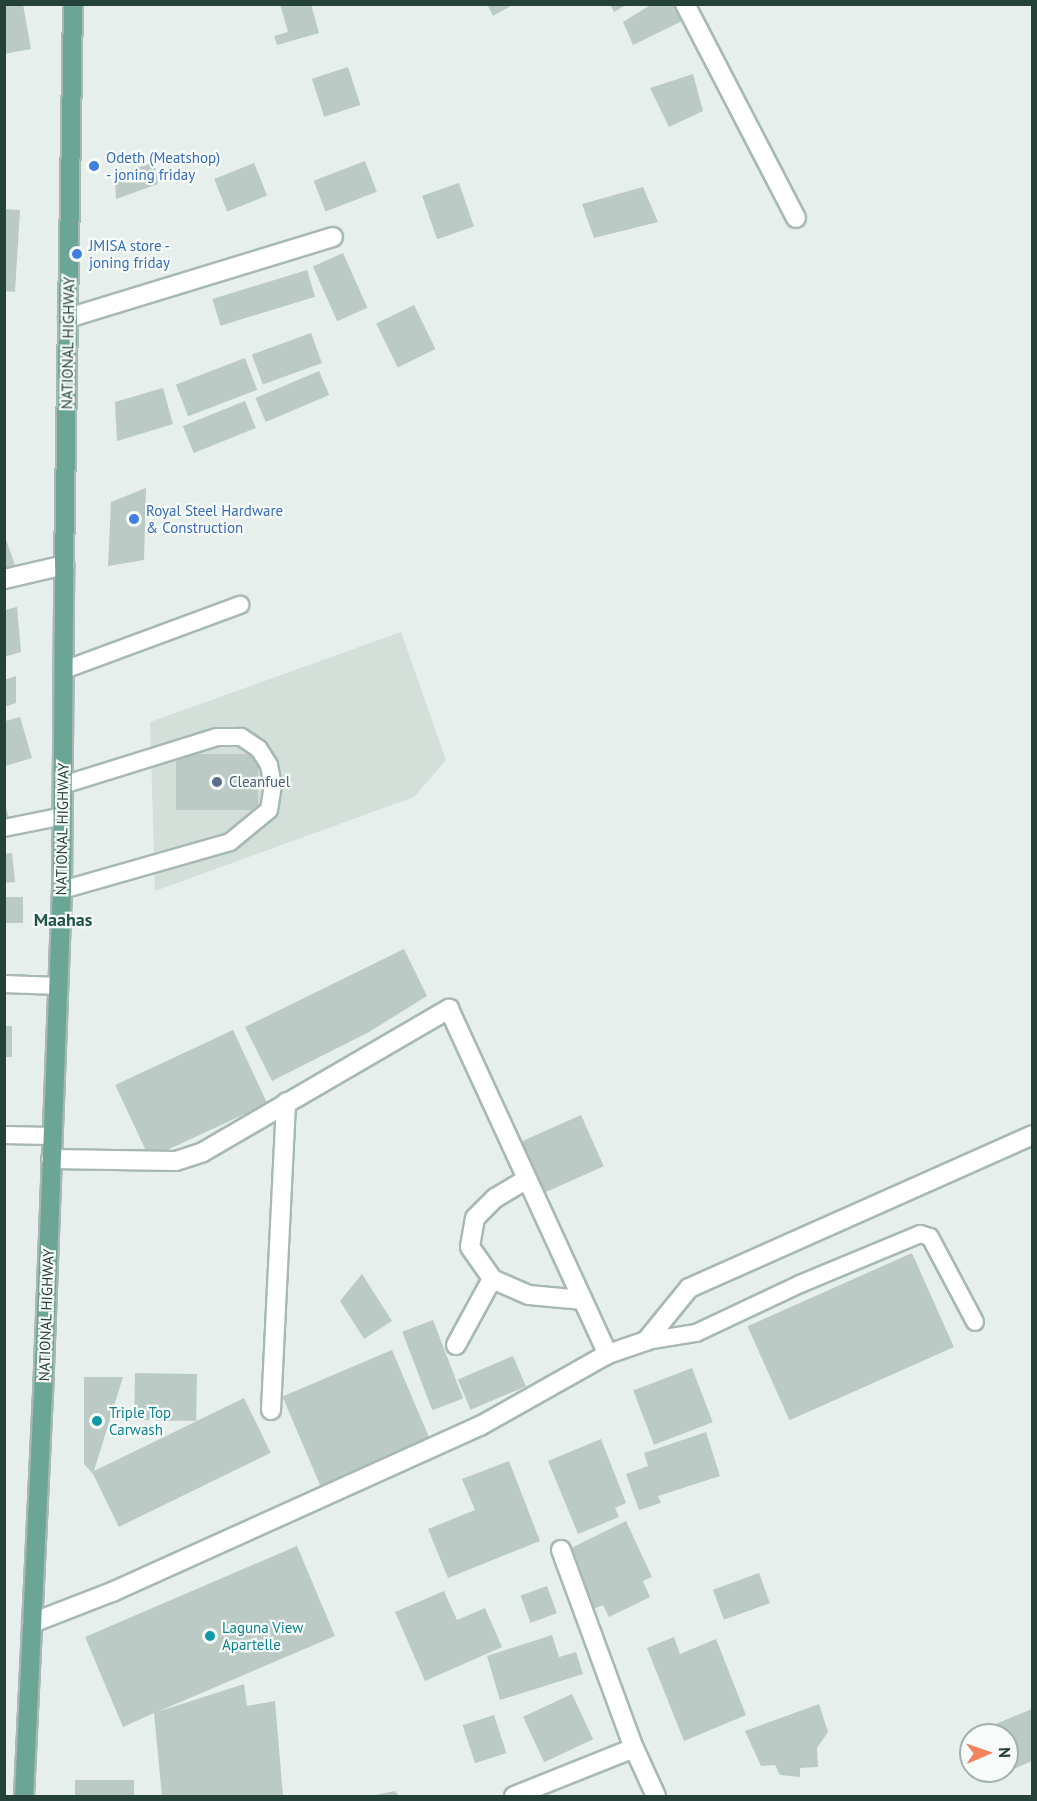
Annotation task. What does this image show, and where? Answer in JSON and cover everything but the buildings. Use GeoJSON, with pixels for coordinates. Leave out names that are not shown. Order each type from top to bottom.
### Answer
{"type":"FeatureCollection","features":[{"type":"Feature","properties":{"kind":"main road","name":"NATIONAL HIGHWAY"},"geometry":{"type":"LineString","coordinates":[[24,1797],[62,890],[64,565],[73,4]]}},
{"type":"Feature","properties":{"kind":"street"},"geometry":{"type":"LineString","coordinates":[[685,4],[796,218]]}},
{"type":"Feature","properties":{"kind":"street"},"geometry":{"type":"LineString","coordinates":[[68,318],[333,237]]}},
{"type":"Feature","properties":{"kind":"street"},"geometry":{"type":"LineString","coordinates":[[4,579],[64,565]]}},
{"type":"Feature","properties":{"kind":"street"},"geometry":{"type":"LineString","coordinates":[[51,1159],[176,1161],[203,1152],[449,1009],[608,1354]]}},
{"type":"Feature","properties":{"kind":"street"},"geometry":{"type":"LineString","coordinates":[[271,1410],[286,1102]]}},
{"type":"Feature","properties":{"kind":"street"},"geometry":{"type":"LineString","coordinates":[[32,1623],[112,1592],[480,1425],[608,1354],[646,1341],[689,1288],[1032,1136]]}},
{"type":"Feature","properties":{"kind":"street"},"geometry":{"type":"LineString","coordinates":[[527,1179],[495,1198],[475,1218],[470,1247],[492,1279],[529,1295],[583,1300]]}},
{"type":"Feature","properties":{"kind":"street"},"geometry":{"type":"LineString","coordinates":[[456,1345],[492,1279]]}},
{"type":"Feature","properties":{"kind":"street"},"geometry":{"type":"LineString","coordinates":[[561,1550],[634,1748],[656,1797]]}},
{"type":"Feature","properties":{"kind":"street"},"geometry":{"type":"LineString","coordinates":[[514,1797],[634,1748]]}},
{"type":"Feature","properties":{"kind":"lane"},"geometry":{"type":"LineString","coordinates":[[63,670],[240,605]]}},
{"type":"Feature","properties":{"kind":"lane"},"geometry":{"type":"LineString","coordinates":[[62,890],[230,842],[268,810],[273,786],[269,765],[259,749],[241,737],[217,737],[63,785]]}},
{"type":"Feature","properties":{"kind":"lane"},"geometry":{"type":"LineString","coordinates":[[4,828],[63,816]]}},
{"type":"Feature","properties":{"kind":"lane"},"geometry":{"type":"LineString","coordinates":[[4,984],[58,986]]}},
{"type":"Feature","properties":{"kind":"lane"},"geometry":{"type":"LineString","coordinates":[[4,1135],[51,1136]]}},
{"type":"Feature","properties":{"kind":"lane"},"geometry":{"type":"LineString","coordinates":[[646,1341],[696,1333],[800,1284],[920,1234],[930,1237],[975,1322]]}},
{"type":"Feature","properties":{"kind":"shaded area"},"geometry":{"type":"Polygon","coordinates":[[[401,632],[446,760],[414,797],[155,891],[150,722],[401,632]]]}},
{"type":"Feature","properties":{"kind":"place","name":"Odeth (Meatshop) - joning friday"},"geometry":{"type":"Point","coordinates":[94,166]}},
{"type":"Feature","properties":{"kind":"place","name":"JMISA store - joning friday"},"geometry":{"type":"Point","coordinates":[77,254]}},
{"type":"Feature","properties":{"kind":"place","name":"Royal Steel Hardware & Construction"},"geometry":{"type":"Point","coordinates":[134,519]}},
{"type":"Feature","properties":{"kind":"place","name":"Cleanfuel"},"geometry":{"type":"Point","coordinates":[217,782]}},
{"type":"Feature","properties":{"kind":"place","name":"Triple Top Carwash"},"geometry":{"type":"Point","coordinates":[97,1421]}},
{"type":"Feature","properties":{"kind":"place","name":"Laguna View Apartelle"},"geometry":{"type":"Point","coordinates":[210,1636]}},
{"type":"Feature","properties":{"kind":"district","name":"Maahas"},"geometry":{"type":"Point","coordinates":[63,920]}}]}
